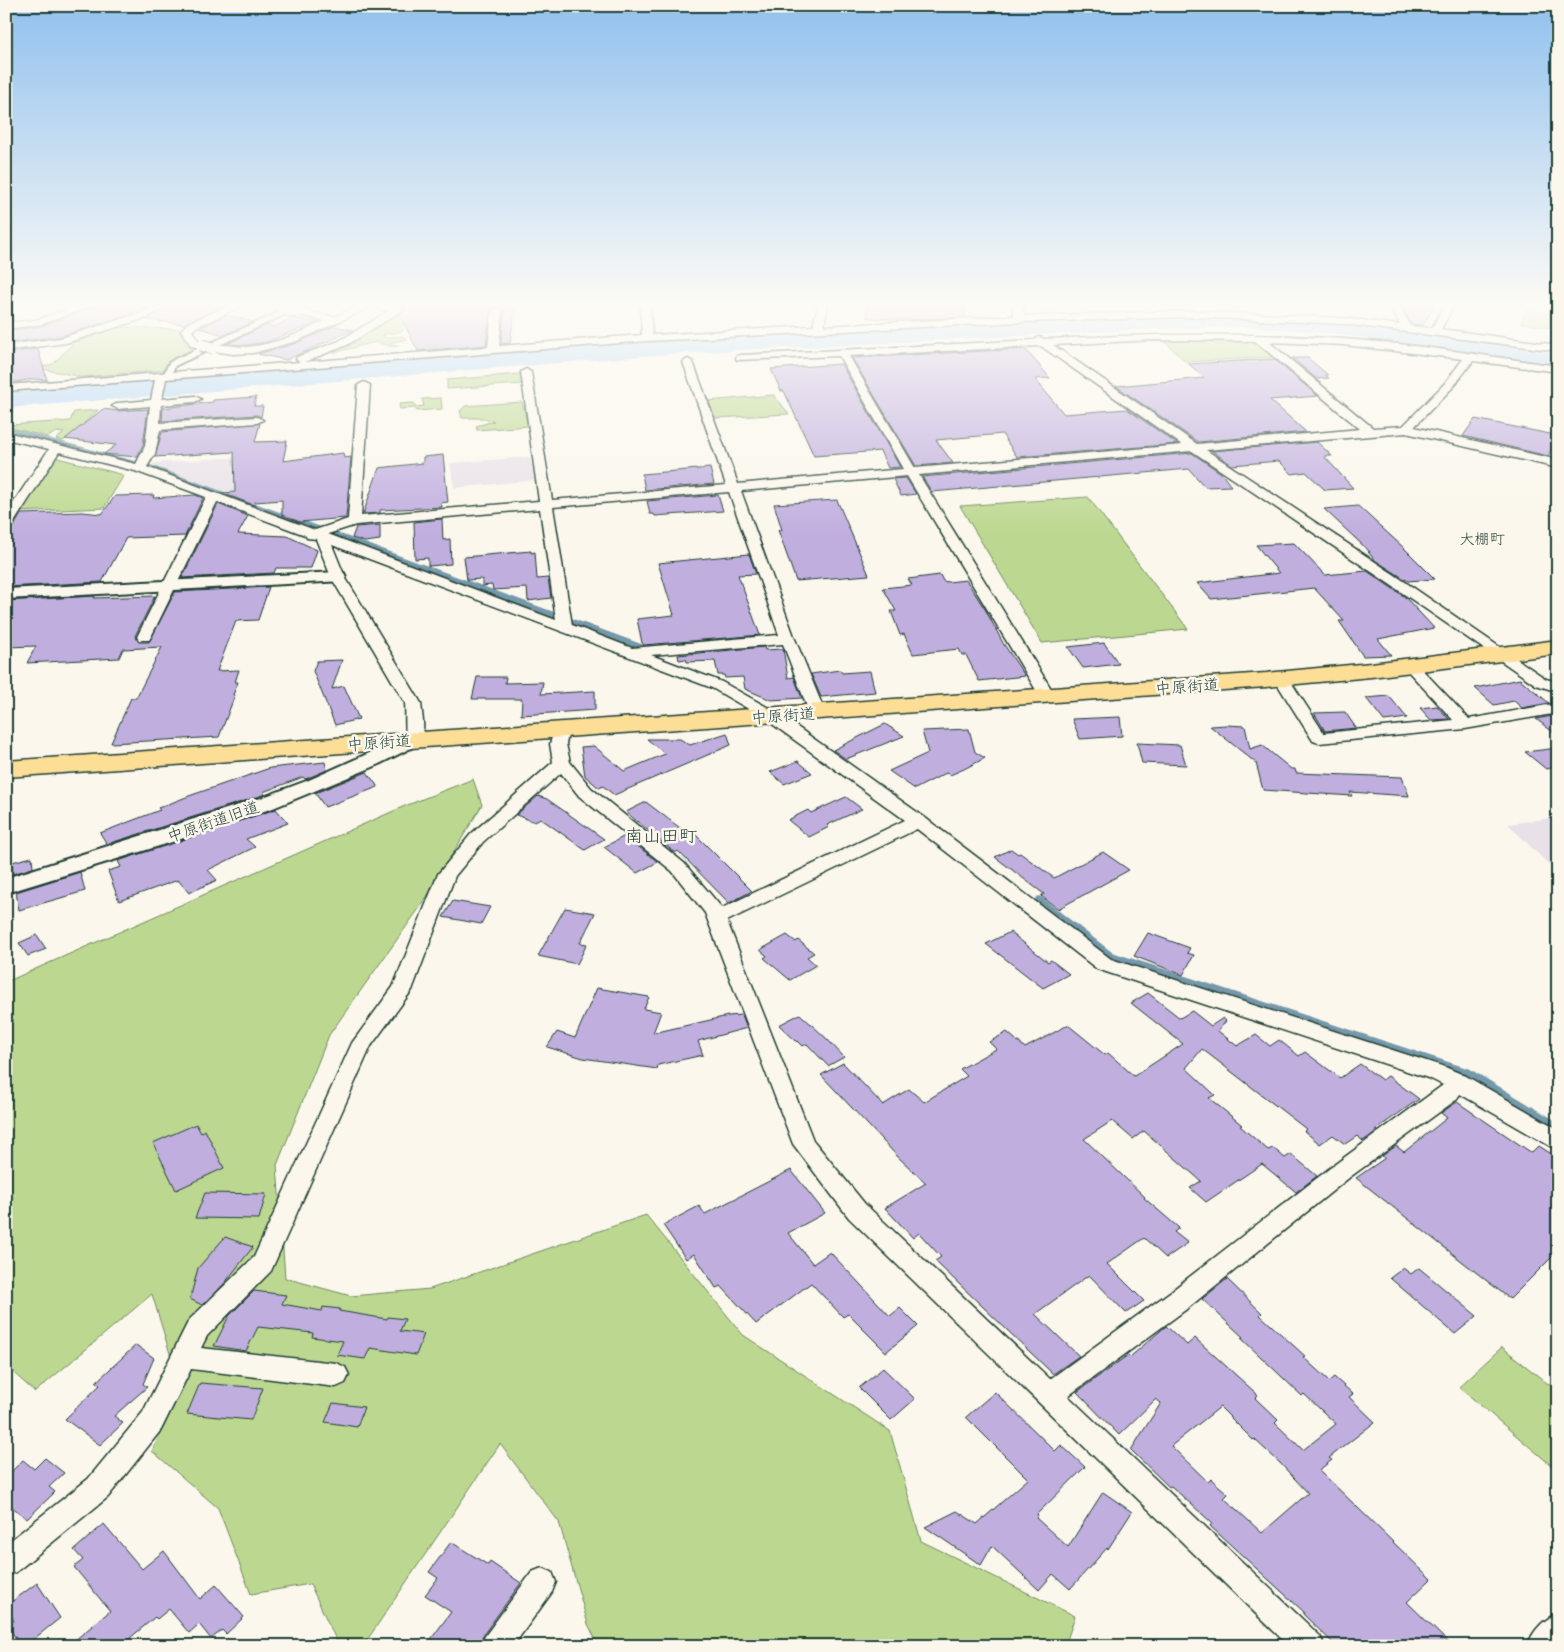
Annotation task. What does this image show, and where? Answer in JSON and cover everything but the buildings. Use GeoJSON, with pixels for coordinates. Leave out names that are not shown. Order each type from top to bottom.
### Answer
{"type":"FeatureCollection","features":[{"type":"Feature","properties":{"kind":"main road","name":"中原街道"},"geometry":{"type":"LineString","coordinates":[[6,769],[1282,679],[1558,648]]}},
{"type":"Feature","properties":{"kind":"street"},"geometry":{"type":"LineString","coordinates":[[6,388],[90,381]]}},
{"type":"Feature","properties":{"kind":"street"},"geometry":{"type":"LineString","coordinates":[[141,466],[156,427],[156,402],[162,381]]}},
{"type":"Feature","properties":{"kind":"street"},"geometry":{"type":"LineString","coordinates":[[527,381],[565,627]]}},
{"type":"Feature","properties":{"kind":"street"},"geometry":{"type":"LineString","coordinates":[[695,381],[732,488],[817,712]]}},
{"type":"Feature","properties":{"kind":"street"},"geometry":{"type":"LineString","coordinates":[[858,381],[910,471],[1047,695]]}},
{"type":"Feature","properties":{"kind":"street"},"geometry":{"type":"LineString","coordinates":[[1097,381],[1541,682],[1558,687]]}},
{"type":"Feature","properties":{"kind":"street"},"geometry":{"type":"LineString","coordinates":[[1309,381],[1370,432]]}},
{"type":"Feature","properties":{"kind":"street"},"geometry":{"type":"LineString","coordinates":[[1406,429],[1451,381]]}},
{"type":"Feature","properties":{"kind":"street"},"geometry":{"type":"LineString","coordinates":[[354,522],[364,386]]}},
{"type":"Feature","properties":{"kind":"street"},"geometry":{"type":"LineString","coordinates":[[118,406],[195,399]]}},
{"type":"Feature","properties":{"kind":"street"},"geometry":{"type":"LineString","coordinates":[[156,427],[256,420]]}},
{"type":"Feature","properties":{"kind":"street"},"geometry":{"type":"LineString","coordinates":[[316,536],[354,522],[910,471],[1406,429],[1558,464]]}},
{"type":"Feature","properties":{"kind":"street"},"geometry":{"type":"LineString","coordinates":[[6,435],[141,466],[316,536],[717,685],[770,715],[918,821],[1104,964],[1438,1073],[1458,1082],[1558,1140]]}},
{"type":"Feature","properties":{"kind":"street"},"geometry":{"type":"LineString","coordinates":[[6,524],[56,447]]}},
{"type":"Feature","properties":{"kind":"street"},"geometry":{"type":"LineString","coordinates":[[144,637],[167,586],[213,496]]}},
{"type":"Feature","properties":{"kind":"street"},"geometry":{"type":"LineString","coordinates":[[316,536],[338,577],[413,703],[415,719],[414,739]]}},
{"type":"Feature","properties":{"kind":"street"},"geometry":{"type":"LineString","coordinates":[[6,594],[338,577]]}},
{"type":"Feature","properties":{"kind":"street"},"geometry":{"type":"LineString","coordinates":[[629,652],[788,639]]}},
{"type":"Feature","properties":{"kind":"street"},"geometry":{"type":"LineString","coordinates":[[1411,666],[1465,724]]}},
{"type":"Feature","properties":{"kind":"street"},"geometry":{"type":"LineString","coordinates":[[1282,679],[1320,738],[1465,724],[1558,708]]}},
{"type":"Feature","properties":{"kind":"street"},"geometry":{"type":"LineString","coordinates":[[561,730],[558,744],[562,763],[585,792],[678,867],[718,918],[804,1144],[857,1211],[1310,1646]]}},
{"type":"Feature","properties":{"kind":"street","name":"中原街道旧道"},"geometry":{"type":"LineString","coordinates":[[6,886],[163,838],[270,802],[373,761],[414,739]]}},
{"type":"Feature","properties":{"kind":"street"},"geometry":{"type":"LineString","coordinates":[[6,1562],[98,1488],[152,1421],[198,1328],[263,1264],[362,1043],[402,990],[447,874],[477,838],[562,763]]}},
{"type":"Feature","properties":{"kind":"street"},"geometry":{"type":"LineString","coordinates":[[718,918],[918,821]]}},
{"type":"Feature","properties":{"kind":"street"},"geometry":{"type":"LineString","coordinates":[[1048,1396],[1179,1300],[1342,1172],[1448,1094],[1458,1082]]}},
{"type":"Feature","properties":{"kind":"street"},"geometry":{"type":"LineString","coordinates":[[184,1357],[336,1375]]}},
{"type":"Feature","properties":{"kind":"street"},"geometry":{"type":"LineString","coordinates":[[495,1646],[542,1582]]}},
{"type":"Feature","properties":{"kind":"street"},"geometry":{"type":"LineString","coordinates":[[1542,1646],[1558,1628]]}},
{"type":"Feature","properties":{"kind":"shaded area"},"geometry":{"type":"Polygon","coordinates":[[[254,456],[251,472],[350,465],[350,480],[224,492],[152,466],[153,463],[254,456]]]}},
{"type":"Feature","properties":{"kind":"shaded area"},"geometry":{"type":"Polygon","coordinates":[[[530,457],[536,480],[454,488],[450,463],[530,457]]]}},
{"type":"Feature","properties":{"kind":"shaded area"},"geometry":{"type":"Polygon","coordinates":[[[1558,817],[1558,874],[1508,824],[1558,817]]]}},
{"type":"Feature","properties":{"kind":"green space"},"geometry":{"type":"Polygon","coordinates":[[[447,381],[521,381],[522,384],[447,389],[447,381]]]}},
{"type":"Feature","properties":{"kind":"green space"},"geometry":{"type":"Polygon","coordinates":[[[774,395],[789,414],[716,418],[708,401],[774,395]]]}},
{"type":"Feature","properties":{"kind":"green space"},"geometry":{"type":"Polygon","coordinates":[[[441,398],[442,409],[417,411],[415,408],[400,409],[399,404],[414,403],[416,407],[424,406],[422,399],[441,398]]]}},
{"type":"Feature","properties":{"kind":"green space"},"geometry":{"type":"Polygon","coordinates":[[[522,402],[528,426],[477,430],[476,426],[494,421],[482,418],[462,418],[460,411],[465,406],[522,402]]]}},
{"type":"Feature","properties":{"kind":"green space"},"geometry":{"type":"Polygon","coordinates":[[[98,410],[84,423],[91,425],[79,430],[63,441],[56,439],[64,433],[56,432],[48,437],[7,427],[9,425],[70,421],[74,412],[98,410]]]}},
{"type":"Feature","properties":{"kind":"green space"},"geometry":{"type":"Polygon","coordinates":[[[54,457],[124,475],[104,508],[18,512],[54,457]]]}},
{"type":"Feature","properties":{"kind":"green space"},"geometry":{"type":"Polygon","coordinates":[[[1088,497],[1188,629],[1042,643],[960,506],[1088,497]]]}},
{"type":"Feature","properties":{"kind":"green space"},"geometry":{"type":"Polygon","coordinates":[[[473,779],[482,805],[423,903],[329,1035],[277,1165],[285,1278],[351,1296],[430,1289],[646,1215],[743,1335],[890,1431],[921,1541],[1075,1616],[1065,1646],[599,1646],[588,1624],[559,1522],[500,1444],[363,1646],[339,1646],[310,1584],[251,1594],[218,1508],[152,1451],[181,1390],[152,1294],[35,1392],[6,1366],[6,982],[405,806],[473,779]]]}},
{"type":"Feature","properties":{"kind":"green space"},"geometry":{"type":"Polygon","coordinates":[[[1502,1347],[1558,1392],[1558,1471],[1459,1387],[1502,1347]]]}},
{"type":"Feature","properties":{"kind":"waterway"},"geometry":{"type":"LineString","coordinates":[[6,401],[251,381]]}},
{"type":"Feature","properties":{"kind":"waterway"},"geometry":{"type":"LineString","coordinates":[[6,429],[150,467],[290,518]]}},
{"type":"Feature","properties":{"kind":"waterway"},"geometry":{"type":"LineString","coordinates":[[286,517],[647,649]]}},
{"type":"Feature","properties":{"kind":"waterway"},"geometry":{"type":"LineString","coordinates":[[1039,900],[1110,955],[1468,1072],[1558,1126]]}},
{"type":"Feature","properties":{"kind":"district","name":"大棚町"},"geometry":{"type":"Point","coordinates":[1482,539]}},
{"type":"Feature","properties":{"kind":"district","name":"南山田町"},"geometry":{"type":"Point","coordinates":[661,836]}}]}
